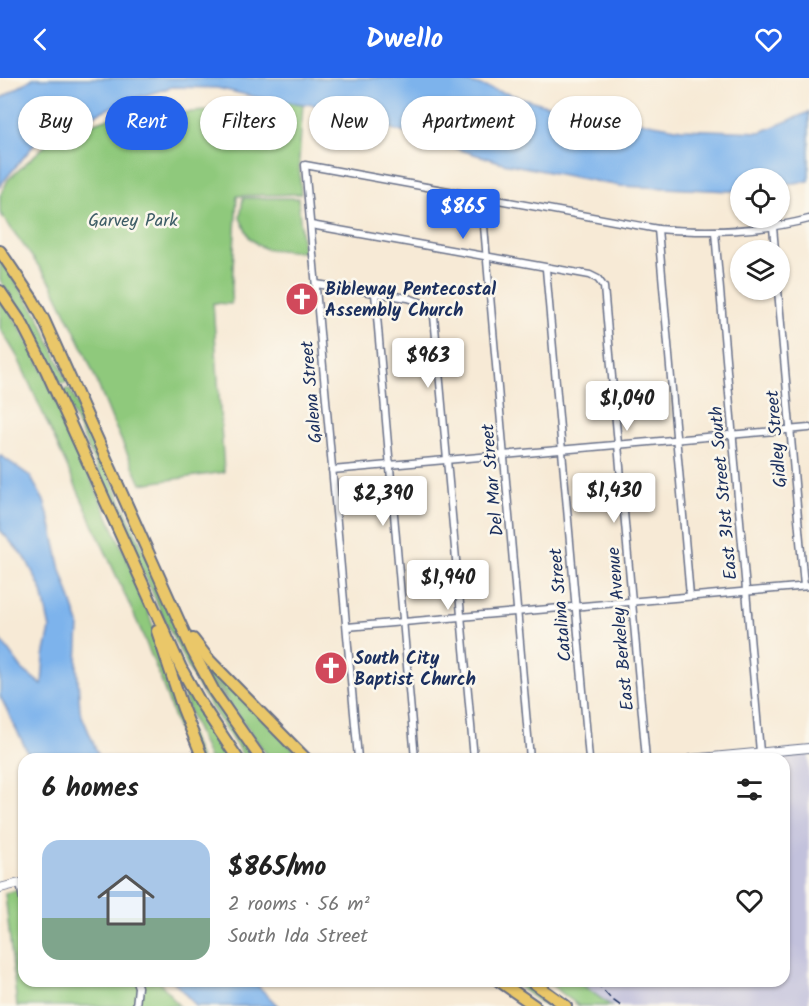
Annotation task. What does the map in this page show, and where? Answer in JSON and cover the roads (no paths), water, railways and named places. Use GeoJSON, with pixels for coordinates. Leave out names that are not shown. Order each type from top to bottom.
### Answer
{"type":"FeatureCollection","features":[{"type":"Feature","properties":{"kind":"highway"},"geometry":{"type":"LineString","coordinates":[[0,251],[44,320],[192,650],[215,693],[257,753]]}},
{"type":"Feature","properties":{"kind":"highway"},"geometry":{"type":"LineString","coordinates":[[0,291],[34,344],[181,668],[200,702],[234,753]]}},
{"type":"Feature","properties":{"kind":"highway"},"geometry":{"type":"LineString","coordinates":[[139,576],[183,709],[201,753]]}},
{"type":"Feature","properties":{"kind":"highway"},"geometry":{"type":"LineString","coordinates":[[162,584],[196,644],[300,753]]}},
{"type":"Feature","properties":{"kind":"highway"},"geometry":{"type":"LineString","coordinates":[[508,987],[535,1006]]}},
{"type":"Feature","properties":{"kind":"highway"},"geometry":{"type":"LineString","coordinates":[[540,987],[566,1006]]}},
{"type":"Feature","properties":{"kind":"street","name":"Galena Street"},"geometry":{"type":"LineString","coordinates":[[358,753],[305,165],[486,199]]}},
{"type":"Feature","properties":{"kind":"street"},"geometry":{"type":"LineString","coordinates":[[486,199],[658,229],[715,232],[766,228]]}},
{"type":"Feature","properties":{"kind":"street","name":"Del Mar Street"},"geometry":{"type":"LineString","coordinates":[[486,199],[484,220],[530,753]]}},
{"type":"Feature","properties":{"kind":"street"},"geometry":{"type":"LineString","coordinates":[[790,223],[809,219]]}},
{"type":"Feature","properties":{"kind":"street"},"geometry":{"type":"LineString","coordinates":[[311,225],[487,256],[546,269]]}},
{"type":"Feature","properties":{"kind":"street"},"geometry":{"type":"LineString","coordinates":[[658,229],[690,596]]}},
{"type":"Feature","properties":{"kind":"street","name":"East 31st Street South"},"geometry":{"type":"LineString","coordinates":[[715,232],[760,752]]}},
{"type":"Feature","properties":{"kind":"street","name":"East Berkeley Avenue"},"geometry":{"type":"LineString","coordinates":[[546,269],[590,275],[601,282],[606,294],[645,753]]}},
{"type":"Feature","properties":{"kind":"street","name":"Catalina Street"},"geometry":{"type":"LineString","coordinates":[[546,269],[588,753]]}},
{"type":"Feature","properties":{"kind":"street"},"geometry":{"type":"LineString","coordinates":[[316,284],[375,292],[423,303],[429,306],[432,312],[473,753]]}},
{"type":"Feature","properties":{"kind":"street"},"geometry":{"type":"LineString","coordinates":[[375,292],[414,753]]}},
{"type":"Feature","properties":{"kind":"street","name":"Gidley Street"},"geometry":{"type":"LineString","coordinates":[[779,300],[807,586]]}},
{"type":"Feature","properties":{"kind":"street"},"geometry":{"type":"LineString","coordinates":[[332,470],[809,428]]}},
{"type":"Feature","properties":{"kind":"street"},"geometry":{"type":"LineString","coordinates":[[347,627],[807,586]]}},
{"type":"Feature","properties":{"kind":"street"},"geometry":{"type":"LineString","coordinates":[[750,753],[809,748]]}},
{"type":"Feature","properties":{"kind":"street"},"geometry":{"type":"LineString","coordinates":[[0,888],[18,884]]}},
{"type":"Feature","properties":{"kind":"street"},"geometry":{"type":"LineString","coordinates":[[136,1006],[138,987]]}},
{"type":"Feature","properties":{"kind":"water"},"geometry":{"type":"Polygon","coordinates":[[[33,78],[454,78],[516,96],[401,96],[401,132],[389,128],[389,96],[309,96],[309,104],[297,103],[297,96],[251,96],[217,88],[172,87],[142,96],[105,96],[105,110],[93,115],[93,96],[18,96],[18,150],[30,150],[0,188],[0,99],[33,78]]]}},
{"type":"Feature","properties":{"kind":"water"},"geometry":{"type":"Polygon","coordinates":[[[536,102],[548,105],[548,150],[642,150],[642,122],[681,129],[761,132],[809,112],[809,181],[790,184],[790,168],[730,168],[730,191],[620,186],[503,163],[461,150],[536,150],[536,102]]]}},
{"type":"Feature","properties":{"kind":"water"},"geometry":{"type":"Polygon","coordinates":[[[0,455],[30,476],[44,501],[61,570],[79,624],[77,664],[80,711],[98,753],[28,753],[0,696],[0,639],[22,669],[42,685],[44,656],[50,629],[42,591],[26,559],[0,530],[0,455]]]}},
{"type":"Feature","properties":{"kind":"water"},"geometry":{"type":"Polygon","coordinates":[[[179,987],[259,987],[278,1006],[196,1006],[179,987]]]}},
{"type":"Feature","properties":{"kind":"railway"},"geometry":{"type":"LineString","coordinates":[[600,987],[621,1006]]}},
{"type":"Feature","properties":{"kind":"place","name":"Bibleway Pentecostal Assembly Church"},"geometry":{"type":"Point","coordinates":[302,299]}},
{"type":"Feature","properties":{"kind":"place","name":"South City Baptist Church"},"geometry":{"type":"Point","coordinates":[331,668]}},
{"type":"Feature","properties":{"kind":"park label","name":"Garvey Park"},"geometry":{"type":"Point","coordinates":[133,220]}}]}
